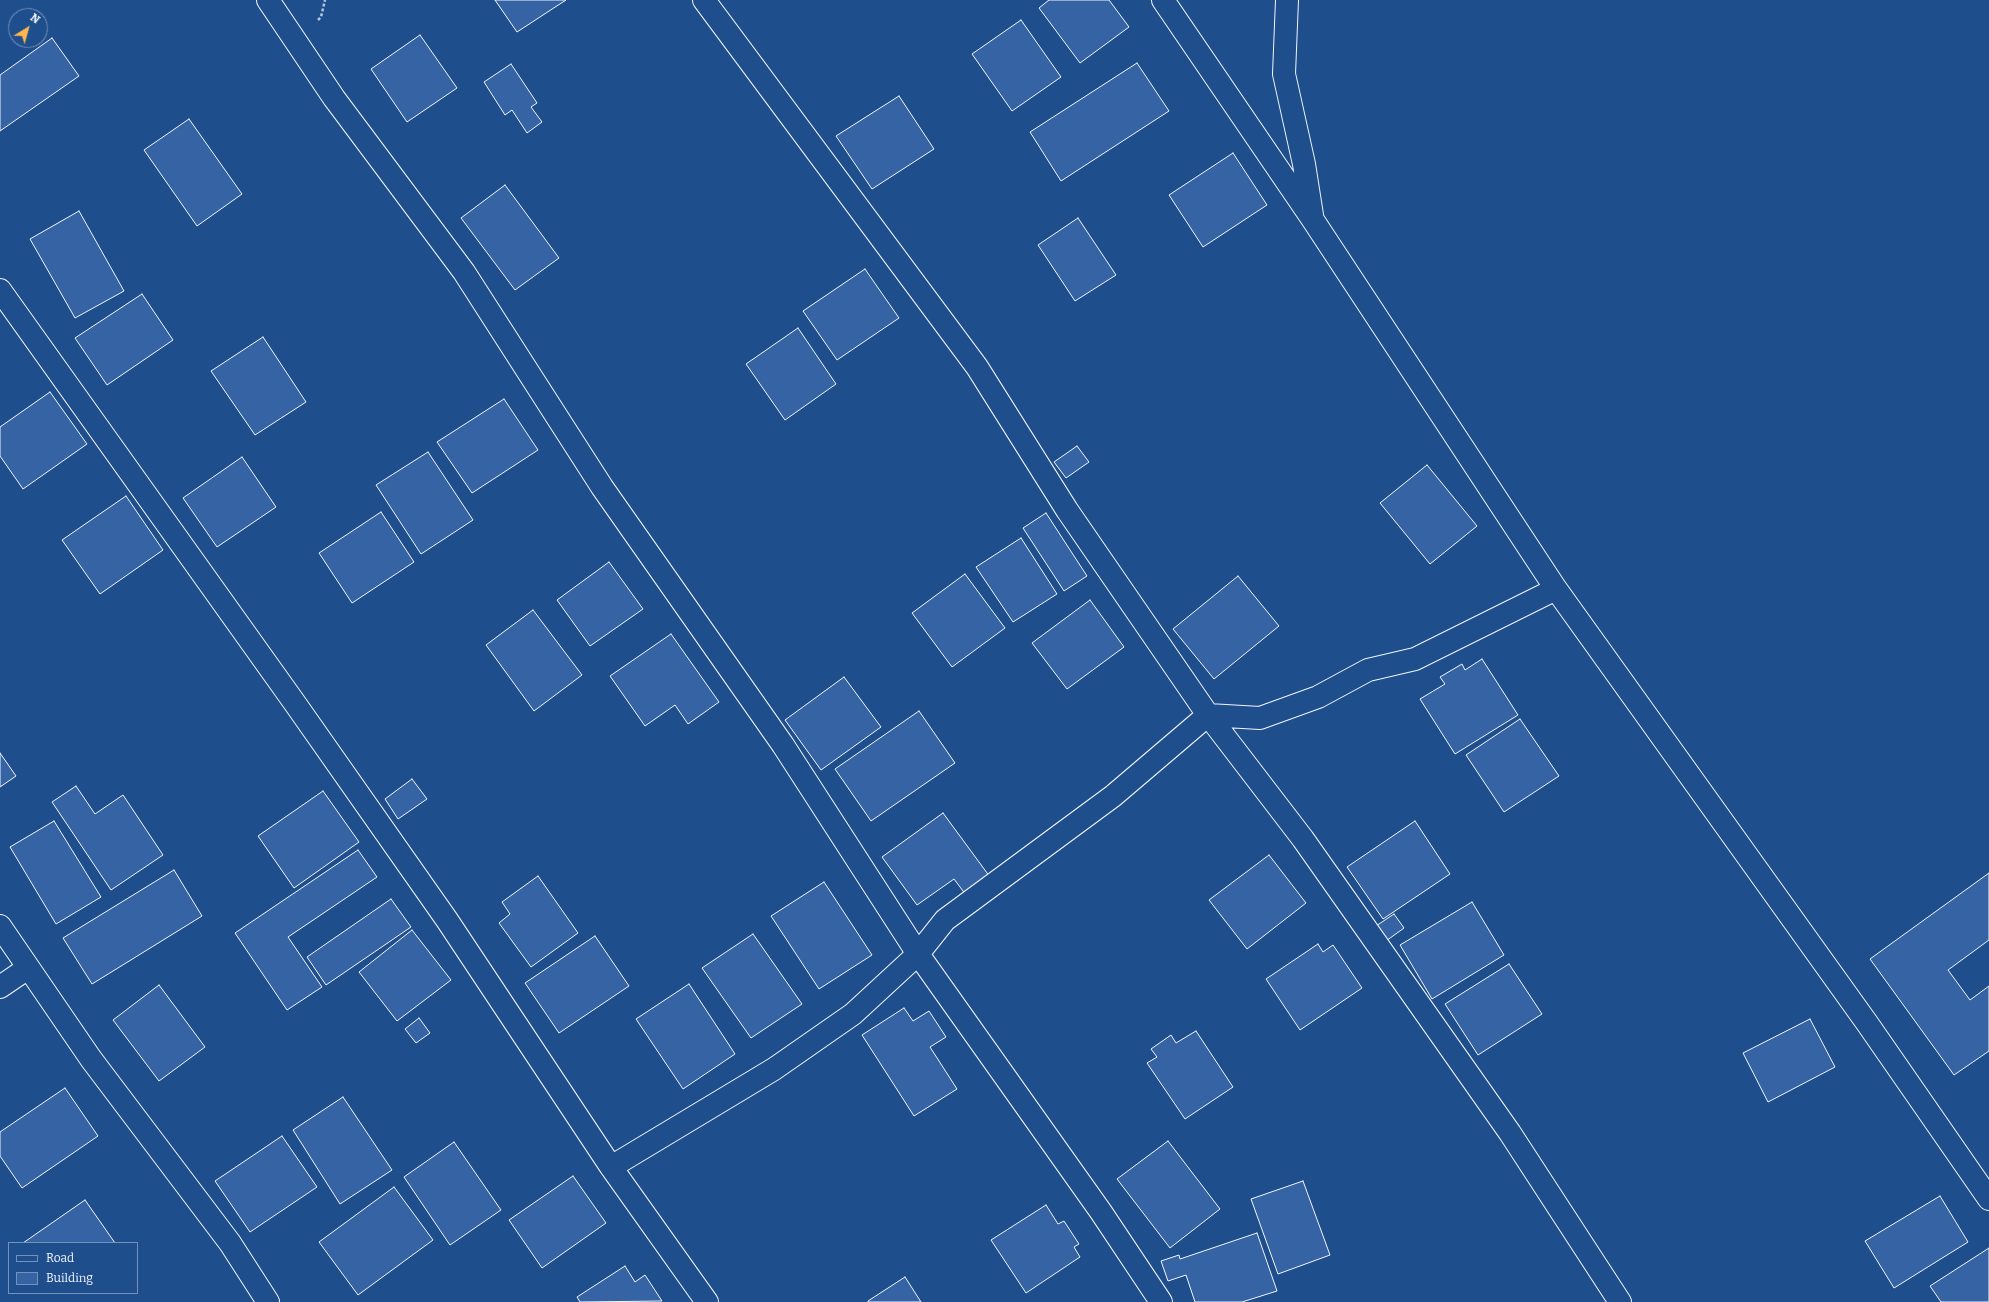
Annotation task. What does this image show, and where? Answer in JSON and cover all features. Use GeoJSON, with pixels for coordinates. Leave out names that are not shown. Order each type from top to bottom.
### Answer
{"type":"FeatureCollection","features":[{"type":"Feature","properties":{"kind":"street"},"geometry":{"type":"LineString","coordinates":[[268,0],[334,98],[464,272],[602,487],[783,745],[918,954],[1101,1212],[1161,1302]]}},
{"type":"Feature","properties":{"kind":"street"},"geometry":{"type":"LineString","coordinates":[[704,0],[977,367],[1067,510],[1208,715],[1303,839],[1510,1134],[1620,1302]]}},
{"type":"Feature","properties":{"kind":"street"},"geometry":{"type":"LineString","coordinates":[[1163,0],[1313,220],[1556,590],[1895,1062],[1989,1199]]}},
{"type":"Feature","properties":{"kind":"street"},"geometry":{"type":"LineString","coordinates":[[1287,0],[1284,74],[1304,164],[1313,220]]}},
{"type":"Feature","properties":{"kind":"street"},"geometry":{"type":"LineString","coordinates":[[0,290],[294,702],[447,920],[611,1167],[707,1302]]}},
{"type":"Feature","properties":{"kind":"street"},"geometry":{"type":"LineString","coordinates":[[611,1167],[774,1069],[853,1014],[918,954],[945,920],[1113,796],[1208,715],[1260,718],[1318,697],[1368,670],[1415,659],[1556,590]]}},
{"type":"Feature","properties":{"kind":"street"},"geometry":{"type":"LineString","coordinates":[[0,926],[91,1059],[230,1243],[268,1302]]}},
{"type":"Feature","properties":{"kind":"street"},"geometry":{"type":"LineString","coordinates":[[0,987],[28,968]]}},
{"type":"Feature","properties":{"kind":"building"},"geometry":{"type":"Polygon","coordinates":[[[495,0],[566,0],[517,32],[495,0]]]}},
{"type":"Feature","properties":{"kind":"building"},"geometry":{"type":"Polygon","coordinates":[[[1049,0],[1109,0],[1129,27],[1080,63],[1039,8],[1049,0]]]}},
{"type":"Feature","properties":{"kind":"building"},"geometry":{"type":"Polygon","coordinates":[[[1021,20],[1061,77],[1012,111],[972,54],[1021,20]]]}},
{"type":"Feature","properties":{"kind":"building"},"geometry":{"type":"Polygon","coordinates":[[[420,35],[457,88],[407,122],[371,69],[420,35]]]}},
{"type":"Feature","properties":{"kind":"building"},"geometry":{"type":"Polygon","coordinates":[[[52,38],[79,76],[0,131],[0,75],[38,48],[48,48],[48,41],[52,38]]]}},
{"type":"Feature","properties":{"kind":"building"},"geometry":{"type":"Polygon","coordinates":[[[1137,63],[1169,111],[1061,181],[1030,132],[1137,63]]]}},
{"type":"Feature","properties":{"kind":"building"},"geometry":{"type":"Polygon","coordinates":[[[511,64],[537,103],[531,107],[542,122],[527,133],[512,110],[505,115],[484,82],[511,64]]]}},
{"type":"Feature","properties":{"kind":"building"},"geometry":{"type":"Polygon","coordinates":[[[899,96],[934,149],[872,189],[836,136],[899,96]]]}},
{"type":"Feature","properties":{"kind":"building"},"geometry":{"type":"Polygon","coordinates":[[[189,119],[242,194],[197,226],[144,150],[189,119]]]}},
{"type":"Feature","properties":{"kind":"building"},"geometry":{"type":"Polygon","coordinates":[[[1233,153],[1267,205],[1203,247],[1169,195],[1233,153]]]}},
{"type":"Feature","properties":{"kind":"building"},"geometry":{"type":"Polygon","coordinates":[[[505,185],[559,258],[515,290],[461,218],[505,185]]]}},
{"type":"Feature","properties":{"kind":"building"},"geometry":{"type":"Polygon","coordinates":[[[79,211],[124,291],[75,318],[30,239],[79,211]]]}},
{"type":"Feature","properties":{"kind":"building"},"geometry":{"type":"Polygon","coordinates":[[[1078,218],[1116,275],[1075,301],[1038,245],[1078,218]]]}},
{"type":"Feature","properties":{"kind":"building"},"geometry":{"type":"Polygon","coordinates":[[[865,269],[899,318],[837,360],[803,311],[865,269]]]}},
{"type":"Feature","properties":{"kind":"building"},"geometry":{"type":"Polygon","coordinates":[[[142,294],[173,340],[107,385],[75,338],[142,294]]]}},
{"type":"Feature","properties":{"kind":"building"},"geometry":{"type":"Polygon","coordinates":[[[798,328],[836,384],[785,420],[746,364],[798,328]]]}},
{"type":"Feature","properties":{"kind":"building"},"geometry":{"type":"Polygon","coordinates":[[[263,337],[306,402],[255,435],[211,371],[263,337]]]}},
{"type":"Feature","properties":{"kind":"building"},"geometry":{"type":"Polygon","coordinates":[[[50,392],[87,444],[23,489],[0,456],[0,427],[50,392]]]}},
{"type":"Feature","properties":{"kind":"building"},"geometry":{"type":"Polygon","coordinates":[[[504,399],[538,450],[472,493],[437,442],[504,399]]]}},
{"type":"Feature","properties":{"kind":"building"},"geometry":{"type":"Polygon","coordinates":[[[1077,446],[1089,462],[1066,478],[1054,462],[1077,446]]]}},
{"type":"Feature","properties":{"kind":"building"},"geometry":{"type":"Polygon","coordinates":[[[428,452],[473,520],[421,554],[376,485],[428,452]]]}},
{"type":"Feature","properties":{"kind":"building"},"geometry":{"type":"Polygon","coordinates":[[[242,457],[276,507],[217,547],[183,498],[242,457]]]}},
{"type":"Feature","properties":{"kind":"building"},"geometry":{"type":"Polygon","coordinates":[[[1427,465],[1477,526],[1430,564],[1380,503],[1427,465]]]}},
{"type":"Feature","properties":{"kind":"building"},"geometry":{"type":"Polygon","coordinates":[[[126,496],[163,550],[100,594],[62,540],[126,496]]]}},
{"type":"Feature","properties":{"kind":"building"},"geometry":{"type":"Polygon","coordinates":[[[381,512],[414,562],[352,603],[319,553],[381,512]]]}},
{"type":"Feature","properties":{"kind":"building"},"geometry":{"type":"Polygon","coordinates":[[[1046,513],[1087,576],[1064,591],[1023,528],[1046,513]]]}},
{"type":"Feature","properties":{"kind":"building"},"geometry":{"type":"Polygon","coordinates":[[[1021,538],[1057,594],[1013,622],[976,567],[1021,538]]]}},
{"type":"Feature","properties":{"kind":"building"},"geometry":{"type":"Polygon","coordinates":[[[609,562],[643,609],[590,646],[557,600],[609,562]]]}},
{"type":"Feature","properties":{"kind":"building"},"geometry":{"type":"Polygon","coordinates":[[[965,574],[1005,628],[952,667],[912,613],[965,574]]]}},
{"type":"Feature","properties":{"kind":"building"},"geometry":{"type":"Polygon","coordinates":[[[1238,576],[1279,626],[1214,679],[1173,629],[1238,576]]]}},
{"type":"Feature","properties":{"kind":"building"},"geometry":{"type":"Polygon","coordinates":[[[1090,600],[1124,647],[1067,689],[1032,643],[1090,600]]]}},
{"type":"Feature","properties":{"kind":"building"},"geometry":{"type":"Polygon","coordinates":[[[533,610],[582,675],[534,711],[486,645],[533,610]]]}},
{"type":"Feature","properties":{"kind":"building"},"geometry":{"type":"Polygon","coordinates":[[[671,634],[719,702],[688,724],[675,705],[645,726],[610,676],[671,634]]]}},
{"type":"Feature","properties":{"kind":"building"},"geometry":{"type":"Polygon","coordinates":[[[1482,659],[1518,715],[1455,754],[1420,699],[1445,684],[1440,677],[1462,664],[1465,670],[1482,659]]]}},
{"type":"Feature","properties":{"kind":"building"},"geometry":{"type":"Polygon","coordinates":[[[844,677],[881,727],[821,770],[785,720],[844,677]]]}},
{"type":"Feature","properties":{"kind":"building"},"geometry":{"type":"Polygon","coordinates":[[[919,711],[955,763],[871,821],[835,769],[919,711]]]}},
{"type":"Feature","properties":{"kind":"building"},"geometry":{"type":"Polygon","coordinates":[[[1520,719],[1559,776],[1504,812],[1466,755],[1520,719]]]}},
{"type":"Feature","properties":{"kind":"building"},"geometry":{"type":"Polygon","coordinates":[[[0,753],[16,776],[0,787],[0,753]]]}},
{"type":"Feature","properties":{"kind":"building"},"geometry":{"type":"Polygon","coordinates":[[[412,779],[427,799],[398,819],[385,799],[412,779]]]}},
{"type":"Feature","properties":{"kind":"building"},"geometry":{"type":"Polygon","coordinates":[[[76,786],[95,814],[123,795],[163,855],[111,890],[52,802],[76,786]]]}},
{"type":"Feature","properties":{"kind":"building"},"geometry":{"type":"Polygon","coordinates":[[[323,791],[359,842],[294,888],[258,836],[323,791]]]}},
{"type":"Feature","properties":{"kind":"building"},"geometry":{"type":"Polygon","coordinates":[[[943,813],[990,877],[966,895],[954,879],[917,905],[882,857],[943,813]]]}},
{"type":"Feature","properties":{"kind":"building"},"geometry":{"type":"Polygon","coordinates":[[[54,821],[101,897],[56,924],[10,847],[54,821]]]}},
{"type":"Feature","properties":{"kind":"building"},"geometry":{"type":"Polygon","coordinates":[[[1415,821],[1450,874],[1383,919],[1347,867],[1415,821]]]}},
{"type":"Feature","properties":{"kind":"building"},"geometry":{"type":"Polygon","coordinates":[[[358,850],[377,877],[288,937],[322,987],[287,1010],[235,933],[358,850]]]}},
{"type":"Feature","properties":{"kind":"building"},"geometry":{"type":"Polygon","coordinates":[[[1269,855],[1306,903],[1247,949],[1209,900],[1269,855]]]}},
{"type":"Feature","properties":{"kind":"building"},"geometry":{"type":"Polygon","coordinates":[[[174,870],[202,916],[92,984],[63,938],[174,870]]]}},
{"type":"Feature","properties":{"kind":"building"},"geometry":{"type":"Polygon","coordinates":[[[1989,873],[1989,940],[1948,970],[1970,1000],[1989,986],[1989,1051],[1954,1075],[1870,959],[1989,873]]]}},
{"type":"Feature","properties":{"kind":"building"},"geometry":{"type":"Polygon","coordinates":[[[538,876],[578,933],[531,967],[499,923],[510,914],[502,902],[538,876]]]}},
{"type":"Feature","properties":{"kind":"building"},"geometry":{"type":"Polygon","coordinates":[[[824,882],[872,955],[819,989],[771,916],[824,882]]]}},
{"type":"Feature","properties":{"kind":"building"},"geometry":{"type":"Polygon","coordinates":[[[391,899],[411,927],[326,985],[307,957],[391,899]]]}},
{"type":"Feature","properties":{"kind":"building"},"geometry":{"type":"Polygon","coordinates":[[[1472,902],[1504,955],[1432,999],[1400,945],[1472,902]]]}},
{"type":"Feature","properties":{"kind":"building"},"geometry":{"type":"Polygon","coordinates":[[[1394,914],[1404,928],[1386,941],[1376,926],[1394,914]]]}},
{"type":"Feature","properties":{"kind":"building"},"geometry":{"type":"Polygon","coordinates":[[[412,930],[451,980],[397,1021],[359,972],[412,930]]]}},
{"type":"Feature","properties":{"kind":"building"},"geometry":{"type":"Polygon","coordinates":[[[753,934],[802,1004],[751,1038],[702,968],[753,934]]]}},
{"type":"Feature","properties":{"kind":"building"},"geometry":{"type":"Polygon","coordinates":[[[595,936],[629,986],[559,1033],[525,983],[595,936]]]}},
{"type":"Feature","properties":{"kind":"building"},"geometry":{"type":"Polygon","coordinates":[[[1318,944],[1323,952],[1333,945],[1362,988],[1300,1030],[1266,979],[1318,944]]]}},
{"type":"Feature","properties":{"kind":"building"},"geometry":{"type":"Polygon","coordinates":[[[1509,964],[1542,1014],[1478,1055],[1445,1004],[1509,964]]]}},
{"type":"Feature","properties":{"kind":"building"},"geometry":{"type":"Polygon","coordinates":[[[689,984],[735,1054],[683,1089],[636,1019],[689,984]]]}},
{"type":"Feature","properties":{"kind":"building"},"geometry":{"type":"Polygon","coordinates":[[[159,985],[205,1047],[159,1081],[113,1020],[159,985]]]}},
{"type":"Feature","properties":{"kind":"building"},"geometry":{"type":"Polygon","coordinates":[[[904,1008],[913,1021],[929,1011],[946,1037],[930,1047],[957,1089],[914,1116],[862,1035],[904,1008]]]}},
{"type":"Feature","properties":{"kind":"building"},"geometry":{"type":"Polygon","coordinates":[[[419,1018],[430,1033],[416,1043],[405,1029],[419,1018]]]}},
{"type":"Feature","properties":{"kind":"building"},"geometry":{"type":"Polygon","coordinates":[[[1810,1019],[1835,1067],[1768,1102],[1743,1053],[1810,1019]]]}},
{"type":"Feature","properties":{"kind":"building"},"geometry":{"type":"Polygon","coordinates":[[[1196,1031],[1233,1087],[1185,1119],[1147,1063],[1157,1057],[1151,1049],[1171,1035],[1176,1043],[1196,1031]]]}},
{"type":"Feature","properties":{"kind":"building"},"geometry":{"type":"Polygon","coordinates":[[[65,1088],[98,1136],[22,1188],[0,1156],[0,1132],[65,1088]]]}},
{"type":"Feature","properties":{"kind":"building"},"geometry":{"type":"Polygon","coordinates":[[[343,1097],[392,1170],[340,1204],[293,1130],[343,1097]]]}},
{"type":"Feature","properties":{"kind":"building"},"geometry":{"type":"Polygon","coordinates":[[[282,1136],[317,1187],[250,1232],[215,1181],[282,1136]]]}},
{"type":"Feature","properties":{"kind":"building"},"geometry":{"type":"Polygon","coordinates":[[[1168,1141],[1220,1209],[1170,1248],[1117,1179],[1168,1141]]]}},
{"type":"Feature","properties":{"kind":"building"},"geometry":{"type":"Polygon","coordinates":[[[454,1142],[501,1210],[450,1245],[404,1177],[454,1142]]]}},
{"type":"Feature","properties":{"kind":"building"},"geometry":{"type":"Polygon","coordinates":[[[573,1176],[606,1223],[542,1268],[509,1220],[573,1176]]]}},
{"type":"Feature","properties":{"kind":"building"},"geometry":{"type":"Polygon","coordinates":[[[1303,1181],[1330,1255],[1278,1274],[1251,1199],[1303,1181]]]}},
{"type":"Feature","properties":{"kind":"building"},"geometry":{"type":"Polygon","coordinates":[[[394,1187],[433,1240],[358,1295],[319,1242],[394,1187]]]}},
{"type":"Feature","properties":{"kind":"building"},"geometry":{"type":"Polygon","coordinates":[[[1940,1196],[1968,1242],[1894,1288],[1865,1241],[1940,1196]]]}},
{"type":"Feature","properties":{"kind":"building"},"geometry":{"type":"Polygon","coordinates":[[[85,1200],[114,1242],[24,1242],[85,1200]]]}},
{"type":"Feature","properties":{"kind":"building"},"geometry":{"type":"Polygon","coordinates":[[[1046,1205],[1058,1224],[1064,1221],[1079,1244],[1074,1247],[1080,1257],[1026,1293],[991,1240],[1046,1205]]]}},
{"type":"Feature","properties":{"kind":"building"},"geometry":{"type":"Polygon","coordinates":[[[1257,1233],[1277,1291],[1242,1302],[1195,1302],[1186,1275],[1168,1281],[1161,1261],[1179,1255],[1180,1259],[1257,1233]]]}},
{"type":"Feature","properties":{"kind":"building"},"geometry":{"type":"Polygon","coordinates":[[[1989,1248],[1989,1302],[1941,1302],[1930,1286],[1989,1248]]]}},
{"type":"Feature","properties":{"kind":"building"},"geometry":{"type":"Polygon","coordinates":[[[625,1266],[635,1282],[645,1275],[662,1301],[580,1302],[577,1297],[625,1266]]]}},
{"type":"Feature","properties":{"kind":"building"},"geometry":{"type":"Polygon","coordinates":[[[905,1277],[921,1302],[868,1302],[868,1301],[905,1277]]]}}]}
